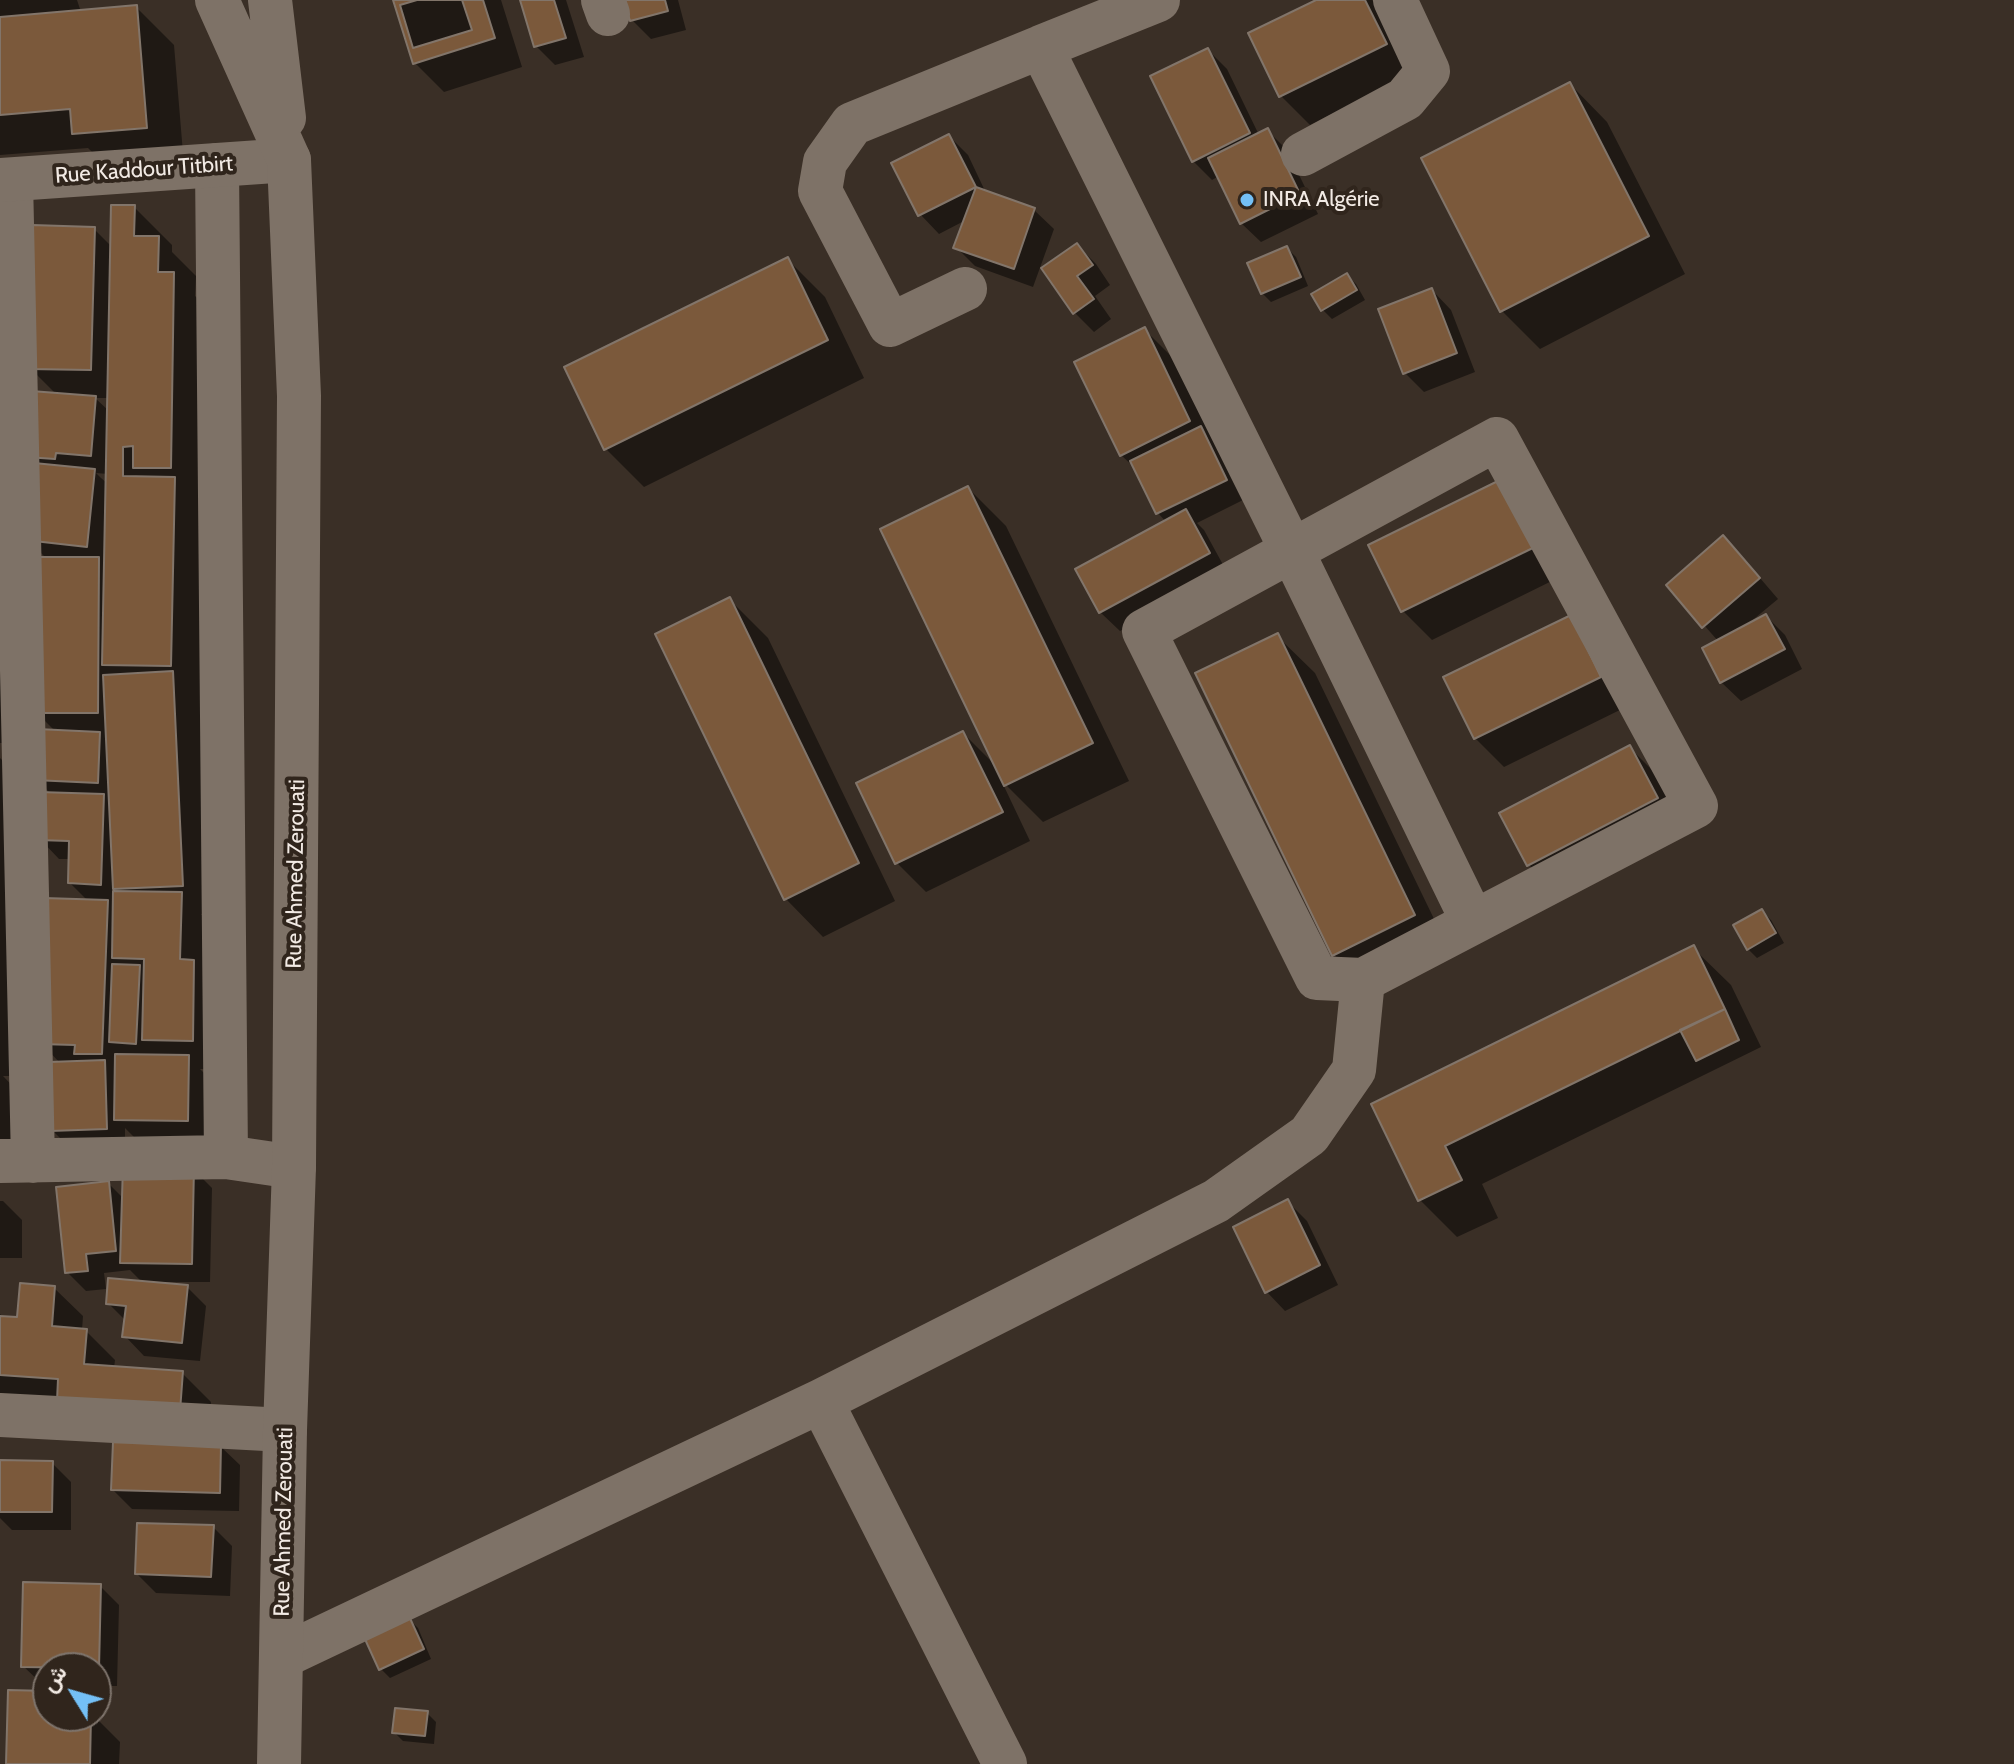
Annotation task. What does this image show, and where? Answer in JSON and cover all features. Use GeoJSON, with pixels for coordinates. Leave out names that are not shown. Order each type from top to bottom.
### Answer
{"type":"FeatureCollection","features":[{"type":"Feature","properties":{"kind":"street","name":"Rue Ahmed Zerouati"},"geometry":{"type":"LineString","coordinates":[[217,0],[289,160],[299,396],[294,1167],[279,1764]]}},
{"type":"Feature","properties":{"kind":"street"},"geometry":{"type":"LineString","coordinates":[[270,0],[289,160]]}},
{"type":"Feature","properties":{"kind":"street"},"geometry":{"type":"LineString","coordinates":[[965,289],[890,325],[820,191],[825,162],[852,124],[1158,0]]}},
{"type":"Feature","properties":{"kind":"street"},"geometry":{"type":"LineString","coordinates":[[1303,154],[1405,99],[1428,71],[1395,0]]}},
{"type":"Feature","properties":{"kind":"street"},"geometry":{"type":"LineString","coordinates":[[1041,47],[1473,922]]}},
{"type":"Feature","properties":{"kind":"street","name":"Rue Kaddour Titbirt"},"geometry":{"type":"LineString","coordinates":[[6,180],[289,160]]}},
{"type":"Feature","properties":{"kind":"street"},"geometry":{"type":"LineString","coordinates":[[217,165],[226,1157]]}},
{"type":"Feature","properties":{"kind":"street"},"geometry":{"type":"LineString","coordinates":[[6,180],[16,1161],[226,1157],[294,1167]]}},
{"type":"Feature","properties":{"kind":"street"},"geometry":{"type":"LineString","coordinates":[[1497,439],[1696,806],[1363,980],[1317,978],[1144,631],[1292,551],[1497,439]]}},
{"type":"Feature","properties":{"kind":"street"},"geometry":{"type":"LineString","coordinates":[[281,1657],[821,1401],[1216,1201],[1309,1135],[1354,1070],[1363,980]]}},
{"type":"Feature","properties":{"kind":"street"},"geometry":{"type":"LineString","coordinates":[[821,1401],[1005,1764]]}},
{"type":"Feature","properties":{"kind":"street"},"geometry":{"type":"LineString","coordinates":[[0,1415],[285,1430]]}},
{"type":"Feature","properties":{"kind":"building"},"geometry":{"type":"Polygon","coordinates":[[[393,0],[483,0],[495,38],[413,64],[393,0]]]}},
{"type":"Feature","properties":{"kind":"building"},"geometry":{"type":"Polygon","coordinates":[[[417,0],[462,0],[472,30],[413,48],[400,5],[417,0]]]}},
{"type":"Feature","properties":{"kind":"building"},"geometry":{"type":"Polygon","coordinates":[[[520,0],[554,0],[566,38],[534,47],[520,0]]]}},
{"type":"Feature","properties":{"kind":"building"},"geometry":{"type":"Polygon","coordinates":[[[624,0],[665,0],[668,11],[630,21],[624,0]]]}},
{"type":"Feature","properties":{"kind":"building"},"geometry":{"type":"Polygon","coordinates":[[[1316,0],[1365,0],[1387,44],[1279,97],[1248,33],[1316,0]]]}},
{"type":"Feature","properties":{"kind":"building"},"geometry":{"type":"Polygon","coordinates":[[[137,5],[147,128],[72,134],[70,109],[0,115],[0,17],[137,5]]]}},
{"type":"Feature","properties":{"kind":"building"},"geometry":{"type":"Polygon","coordinates":[[[1208,48],[1250,133],[1192,162],[1150,76],[1208,48]]]}},
{"type":"Feature","properties":{"kind":"building"},"geometry":{"type":"Polygon","coordinates":[[[1570,82],[1649,236],[1500,312],[1421,158],[1570,82]]]}},
{"type":"Feature","properties":{"kind":"building"},"geometry":{"type":"Polygon","coordinates":[[[1268,128],[1300,194],[1240,224],[1208,158],[1268,128]]]}},
{"type":"Feature","properties":{"kind":"building"},"geometry":{"type":"Polygon","coordinates":[[[949,134],[976,187],[918,216],[891,163],[949,134]]]}},
{"type":"Feature","properties":{"kind":"building"},"geometry":{"type":"Polygon","coordinates":[[[976,187],[1035,208],[1014,269],[953,248],[976,187]]]}},
{"type":"Feature","properties":{"kind":"building"},"geometry":{"type":"Polygon","coordinates":[[[111,205],[135,205],[134,236],[159,236],[158,272],[174,272],[171,468],[133,468],[133,446],[123,447],[123,476],[175,477],[171,666],[102,665],[111,205]]]}},
{"type":"Feature","properties":{"kind":"building"},"geometry":{"type":"Polygon","coordinates":[[[32,225],[95,227],[91,370],[28,369],[32,225]]]}},
{"type":"Feature","properties":{"kind":"building"},"geometry":{"type":"Polygon","coordinates":[[[1077,243],[1093,265],[1077,276],[1094,299],[1073,314],[1041,268],[1077,243]]]}},
{"type":"Feature","properties":{"kind":"building"},"geometry":{"type":"Polygon","coordinates":[[[1287,246],[1301,277],[1261,294],[1247,263],[1287,246]]]}},
{"type":"Feature","properties":{"kind":"building"},"geometry":{"type":"Polygon","coordinates":[[[788,257],[828,340],[604,450],[564,367],[788,257]]]}},
{"type":"Feature","properties":{"kind":"building"},"geometry":{"type":"Polygon","coordinates":[[[1347,273],[1357,290],[1321,311],[1311,294],[1347,273]]]}},
{"type":"Feature","properties":{"kind":"building"},"geometry":{"type":"Polygon","coordinates":[[[1432,288],[1457,353],[1403,374],[1378,309],[1432,288]]]}},
{"type":"Feature","properties":{"kind":"building"},"geometry":{"type":"Polygon","coordinates":[[[1145,327],[1190,421],[1120,456],[1074,362],[1145,327]]]}},
{"type":"Feature","properties":{"kind":"building"},"geometry":{"type":"Polygon","coordinates":[[[31,391],[96,396],[91,456],[56,453],[55,459],[26,457],[31,391]]]}},
{"type":"Feature","properties":{"kind":"building"},"geometry":{"type":"Polygon","coordinates":[[[1201,426],[1227,480],[1156,514],[1130,461],[1201,426]]]}},
{"type":"Feature","properties":{"kind":"building"},"geometry":{"type":"Polygon","coordinates":[[[34,463],[95,469],[87,547],[25,540],[34,463]]]}},
{"type":"Feature","properties":{"kind":"building"},"geometry":{"type":"Polygon","coordinates":[[[1506,477],[1539,545],[1401,612],[1368,545],[1506,477]]]}},
{"type":"Feature","properties":{"kind":"building"},"geometry":{"type":"Polygon","coordinates":[[[968,486],[1093,743],[1004,786],[880,529],[968,486]]]}},
{"type":"Feature","properties":{"kind":"building"},"geometry":{"type":"Polygon","coordinates":[[[1186,509],[1210,553],[1099,613],[1075,569],[1186,509]]]}},
{"type":"Feature","properties":{"kind":"building"},"geometry":{"type":"Polygon","coordinates":[[[1723,535],[1760,578],[1702,628],[1666,585],[1723,535]]]}},
{"type":"Feature","properties":{"kind":"building"},"geometry":{"type":"Polygon","coordinates":[[[36,557],[99,557],[98,713],[34,713],[36,557]]]}},
{"type":"Feature","properties":{"kind":"building"},"geometry":{"type":"Polygon","coordinates":[[[730,597],[859,863],[784,900],[655,634],[730,597]]]}},
{"type":"Feature","properties":{"kind":"building"},"geometry":{"type":"Polygon","coordinates":[[[1766,614],[1785,649],[1720,683],[1702,648],[1766,614]]]}},
{"type":"Feature","properties":{"kind":"building"},"geometry":{"type":"Polygon","coordinates":[[[1571,615],[1601,677],[1474,739],[1443,677],[1571,615]]]}},
{"type":"Feature","properties":{"kind":"building"},"geometry":{"type":"Polygon","coordinates":[[[1278,633],[1415,915],[1332,956],[1195,673],[1278,633]]]}},
{"type":"Feature","properties":{"kind":"building"},"geometry":{"type":"Polygon","coordinates":[[[173,671],[183,886],[113,889],[103,675],[173,671]]]}},
{"type":"Feature","properties":{"kind":"building"},"geometry":{"type":"Polygon","coordinates":[[[37,729],[100,732],[98,783],[34,780],[37,729]]]}},
{"type":"Feature","properties":{"kind":"building"},"geometry":{"type":"Polygon","coordinates":[[[963,731],[1003,812],[895,864],[856,783],[963,731]]]}},
{"type":"Feature","properties":{"kind":"building"},"geometry":{"type":"Polygon","coordinates":[[[1630,745],[1658,798],[1527,866],[1499,813],[1630,745]]]}},
{"type":"Feature","properties":{"kind":"building"},"geometry":{"type":"Polygon","coordinates":[[[39,792],[104,794],[101,885],[68,883],[69,841],[38,840],[39,792]]]}},
{"type":"Feature","properties":{"kind":"building"},"geometry":{"type":"Polygon","coordinates":[[[113,891],[182,892],[180,959],[194,960],[193,1041],[142,1040],[144,959],[112,958],[113,891]]]}},
{"type":"Feature","properties":{"kind":"building"},"geometry":{"type":"Polygon","coordinates":[[[44,898],[108,900],[102,1054],[74,1054],[75,1045],[39,1044],[44,898]]]}},
{"type":"Feature","properties":{"kind":"building"},"geometry":{"type":"Polygon","coordinates":[[[1762,909],[1776,933],[1747,950],[1733,925],[1762,909]]]}},
{"type":"Feature","properties":{"kind":"building"},"geometry":{"type":"Polygon","coordinates":[[[1694,945],[1725,1009],[1445,1146],[1462,1180],[1418,1201],[1371,1104],[1694,945]]]}},
{"type":"Feature","properties":{"kind":"building"},"geometry":{"type":"Polygon","coordinates":[[[112,964],[140,965],[136,1044],[109,1042],[112,964]]]}},
{"type":"Feature","properties":{"kind":"building"},"geometry":{"type":"Polygon","coordinates":[[[1725,1009],[1739,1040],[1696,1061],[1680,1030],[1725,1009]]]}},
{"type":"Feature","properties":{"kind":"building"},"geometry":{"type":"Polygon","coordinates":[[[115,1054],[189,1055],[188,1121],[114,1120],[115,1054]]]}},
{"type":"Feature","properties":{"kind":"building"},"geometry":{"type":"Polygon","coordinates":[[[105,1060],[107,1129],[50,1131],[49,1062],[105,1060]]]}},
{"type":"Feature","properties":{"kind":"building"},"geometry":{"type":"Polygon","coordinates":[[[123,1165],[194,1167],[192,1264],[120,1263],[123,1165]]]}},
{"type":"Feature","properties":{"kind":"building"},"geometry":{"type":"Polygon","coordinates":[[[109,1181],[116,1251],[86,1254],[88,1271],[65,1273],[56,1187],[109,1181]]]}},
{"type":"Feature","properties":{"kind":"building"},"geometry":{"type":"Polygon","coordinates":[[[1288,1199],[1320,1265],[1265,1293],[1233,1227],[1288,1199]]]}},
{"type":"Feature","properties":{"kind":"building"},"geometry":{"type":"Polygon","coordinates":[[[108,1278],[188,1285],[182,1343],[122,1337],[126,1306],[106,1304],[108,1278]]]}},
{"type":"Feature","properties":{"kind":"building"},"geometry":{"type":"Polygon","coordinates":[[[20,1283],[55,1286],[52,1326],[87,1329],[84,1364],[183,1371],[180,1411],[57,1401],[58,1379],[0,1375],[0,1316],[17,1317],[20,1283]]]}},
{"type":"Feature","properties":{"kind":"building"},"geometry":{"type":"Polygon","coordinates":[[[113,1442],[221,1444],[220,1493],[111,1490],[113,1442]]]}},
{"type":"Feature","properties":{"kind":"building"},"geometry":{"type":"Polygon","coordinates":[[[0,1460],[53,1461],[52,1512],[0,1512],[0,1460]]]}},
{"type":"Feature","properties":{"kind":"building"},"geometry":{"type":"Polygon","coordinates":[[[137,1523],[214,1525],[211,1577],[135,1574],[137,1523]]]}},
{"type":"Feature","properties":{"kind":"building"},"geometry":{"type":"Polygon","coordinates":[[[23,1582],[101,1584],[99,1652],[32,1652],[32,1667],[21,1667],[23,1582]]]}},
{"type":"Feature","properties":{"kind":"building"},"geometry":{"type":"Polygon","coordinates":[[[409,1616],[424,1649],[379,1670],[364,1637],[409,1616]]]}},
{"type":"Feature","properties":{"kind":"building"},"geometry":{"type":"Polygon","coordinates":[[[8,1690],[32,1691],[32,1732],[91,1732],[90,1764],[6,1764],[8,1690]]]}},
{"type":"Feature","properties":{"kind":"building"},"geometry":{"type":"Polygon","coordinates":[[[395,1708],[428,1711],[425,1736],[392,1733],[395,1708]]]}},
{"type":"Feature","properties":{"kind":"place","name":"INRA Algérie"},"geometry":{"type":"Point","coordinates":[1247,200]}}]}
